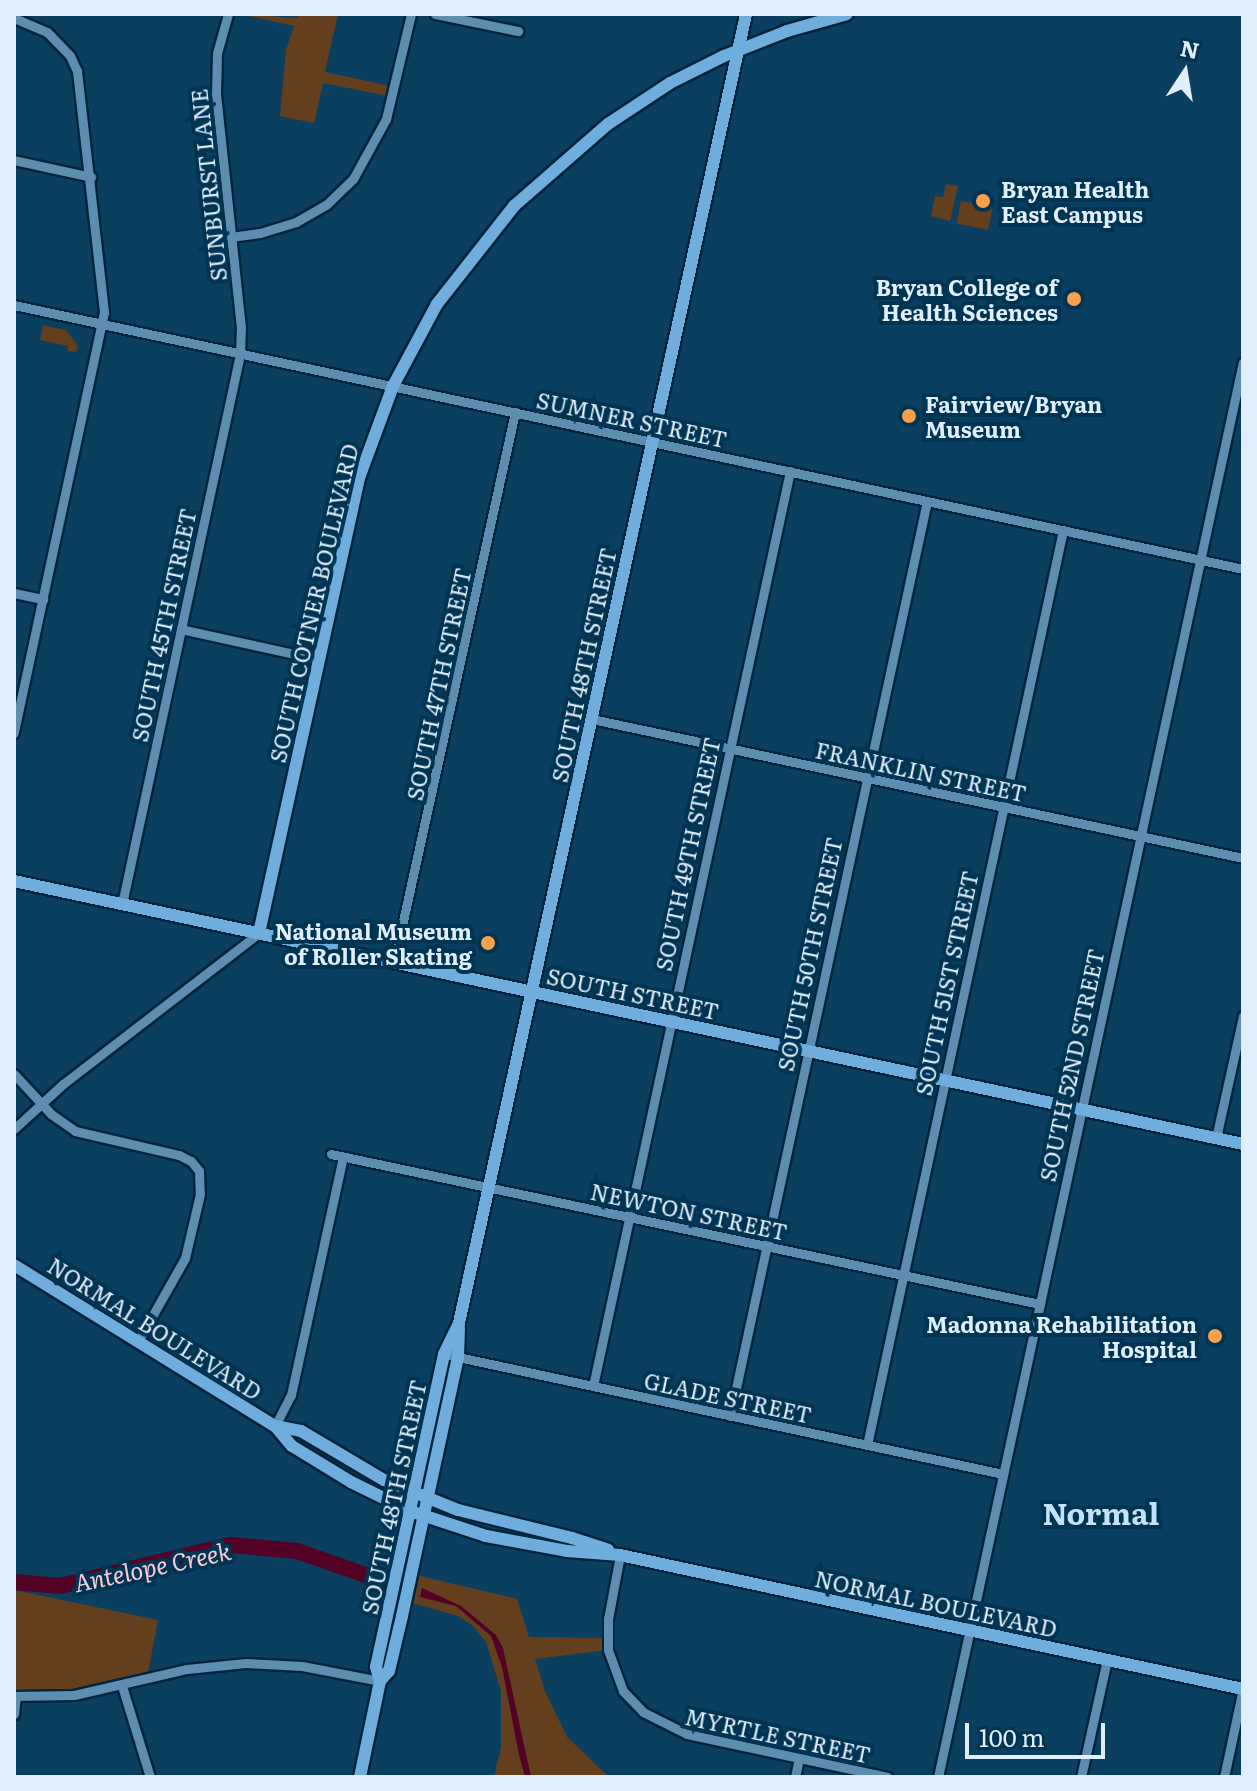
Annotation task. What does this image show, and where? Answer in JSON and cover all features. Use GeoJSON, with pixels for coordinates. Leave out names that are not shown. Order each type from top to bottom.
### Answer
{"type":"FeatureCollection","features":[{"type":"Feature","properties":{"kind":"main road","name":"SOUTH 48TH STREET"},"geometry":{"type":"LineString","coordinates":[[380,1681],[389,1671],[424,1516],[458,1357],[459,1323],[746,14]]}},
{"type":"Feature","properties":{"kind":"main road","name":"SOUTH COTNER BOULEVARD"},"geometry":{"type":"LineString","coordinates":[[259,933],[356,487],[393,386],[416,339],[461,270],[544,176],[638,103],[739,49],[847,14]]}},
{"type":"Feature","properties":{"kind":"main road","name":"SOUTH STREET"},"geometry":{"type":"LineString","coordinates":[[14,881],[1243,1144]]}},
{"type":"Feature","properties":{"kind":"main road","name":"NORMAL BOULEVARD"},"geometry":{"type":"LineString","coordinates":[[14,1265],[275,1426],[292,1446],[351,1482],[410,1511],[506,1540],[567,1551],[620,1555]]}},
{"type":"Feature","properties":{"kind":"main road","name":"SOUTH 48TH STREET"},"geometry":{"type":"LineString","coordinates":[[360,1777],[380,1681],[376,1667],[444,1354],[459,1323]]}},
{"type":"Feature","properties":{"kind":"main road","name":"NORMAL BOULEVARD"},"geometry":{"type":"LineString","coordinates":[[275,1426],[301,1431],[427,1499],[475,1515],[572,1538],[620,1555],[1243,1689]]}},
{"type":"Feature","properties":{"kind":"street","name":"SUNBURST LANE"},"geometry":{"type":"LineString","coordinates":[[228,14],[215,73],[240,354]]}},
{"type":"Feature","properties":{"kind":"street"},"geometry":{"type":"LineString","coordinates":[[231,237],[260,233],[296,222],[326,205],[353,179],[386,119],[411,14]]}},
{"type":"Feature","properties":{"kind":"street"},"geometry":{"type":"LineString","coordinates":[[435,14],[518,31]]}},
{"type":"Feature","properties":{"kind":"street"},"geometry":{"type":"LineString","coordinates":[[14,18],[47,32],[70,56],[80,82],[103,324],[14,733]]}},
{"type":"Feature","properties":{"kind":"street"},"geometry":{"type":"LineString","coordinates":[[14,160],[91,177]]}},
{"type":"Feature","properties":{"kind":"street","name":"SUMNER STREET"},"geometry":{"type":"LineString","coordinates":[[14,305],[1243,569]]}},
{"type":"Feature","properties":{"kind":"street","name":"SOUTH 45TH STREET"},"geometry":{"type":"LineString","coordinates":[[122,904],[240,354]]}},
{"type":"Feature","properties":{"kind":"street","name":"SOUTH 52ND STREET"},"geometry":{"type":"LineString","coordinates":[[938,1777],[1079,1109],[1243,362]]}},
{"type":"Feature","properties":{"kind":"street","name":"SOUTH 47TH STREET"},"geometry":{"type":"LineString","coordinates":[[394,962],[515,412]]}},
{"type":"Feature","properties":{"kind":"street","name":"SOUTH 49TH STREET"},"geometry":{"type":"LineString","coordinates":[[593,1386],[669,1021],[790,471]]}},
{"type":"Feature","properties":{"kind":"street","name":"SOUTH 50TH STREET"},"geometry":{"type":"LineString","coordinates":[[730,1416],[806,1050],[927,501]]}},
{"type":"Feature","properties":{"kind":"street","name":"SOUTH 51ST STREET"},"geometry":{"type":"LineString","coordinates":[[867,1445],[1063,530]]}},
{"type":"Feature","properties":{"kind":"street"},"geometry":{"type":"LineString","coordinates":[[14,593],[43,599]]}},
{"type":"Feature","properties":{"kind":"street"},"geometry":{"type":"LineString","coordinates":[[181,629],[318,659]]}},
{"type":"Feature","properties":{"kind":"street","name":"FRANKLIN STREET"},"geometry":{"type":"LineString","coordinates":[[592,719],[1243,858]]}},
{"type":"Feature","properties":{"kind":"street"},"geometry":{"type":"LineString","coordinates":[[14,1129],[41,1103],[259,933]]}},
{"type":"Feature","properties":{"kind":"street"},"geometry":{"type":"LineString","coordinates":[[1216,1138],[1243,1016]]}},
{"type":"Feature","properties":{"kind":"street"},"geometry":{"type":"LineString","coordinates":[[14,1074],[41,1103],[75,1131],[179,1155],[191,1161],[199,1171],[200,1194],[185,1258],[138,1341]]}},
{"type":"Feature","properties":{"kind":"street","name":"NEWTON STREET"},"geometry":{"type":"LineString","coordinates":[[331,1154],[1040,1304]]}},
{"type":"Feature","properties":{"kind":"street"},"geometry":{"type":"LineString","coordinates":[[275,1426],[291,1395],[343,1157]]}},
{"type":"Feature","properties":{"kind":"street","name":"GLADE STREET"},"geometry":{"type":"LineString","coordinates":[[444,1354],[1003,1474]]}},
{"type":"Feature","properties":{"kind":"street","name":"MYRTLE STREET"},"geometry":{"type":"LineString","coordinates":[[620,1555],[608,1619],[608,1650],[616,1678],[632,1702],[657,1723],[673,1730],[887,1777]]}},
{"type":"Feature","properties":{"kind":"street"},"geometry":{"type":"LineString","coordinates":[[1081,1777],[1107,1660]]}},
{"type":"Feature","properties":{"kind":"street"},"geometry":{"type":"LineString","coordinates":[[14,1714],[15,1696],[74,1695],[187,1669],[246,1663],[302,1666],[380,1681]]}},
{"type":"Feature","properties":{"kind":"street"},"geometry":{"type":"LineString","coordinates":[[122,1686],[150,1777]]}},
{"type":"Feature","properties":{"kind":"street"},"geometry":{"type":"LineString","coordinates":[[1224,1777],[1243,1689]]}},
{"type":"Feature","properties":{"kind":"street"},"geometry":{"type":"LineString","coordinates":[[795,1777],[799,1758]]}},
{"type":"Feature","properties":{"kind":"shaded area"},"geometry":{"type":"Polygon","coordinates":[[[240,14],[297,18],[299,14],[338,14],[325,72],[395,87],[393,97],[323,83],[314,123],[280,116],[286,50],[294,26],[240,14]]]}},
{"type":"Feature","properties":{"kind":"shaded area"},"geometry":{"type":"Polygon","coordinates":[[[946,184],[958,186],[950,221],[931,216],[935,196],[943,197],[946,184]]]}},
{"type":"Feature","properties":{"kind":"shaded area"},"geometry":{"type":"Polygon","coordinates":[[[961,201],[992,207],[988,230],[957,224],[961,201]]]}},
{"type":"Feature","properties":{"kind":"shaded area"},"geometry":{"type":"Polygon","coordinates":[[[43,325],[66,330],[78,346],[76,352],[68,351],[68,346],[40,340],[43,325]]]}},
{"type":"Feature","properties":{"kind":"shaded area"},"geometry":{"type":"Polygon","coordinates":[[[412,1574],[517,1599],[529,1637],[607,1638],[608,1650],[535,1659],[545,1691],[567,1737],[609,1777],[494,1777],[501,1747],[501,1691],[486,1642],[472,1625],[458,1616],[406,1601],[412,1574]]]}},
{"type":"Feature","properties":{"kind":"shaded area"},"geometry":{"type":"Polygon","coordinates":[[[422,1588],[461,1606],[496,1635],[503,1648],[531,1777],[525,1777],[502,1667],[491,1636],[456,1606],[420,1597],[422,1588]]]}},
{"type":"Feature","properties":{"kind":"shaded area"},"geometry":{"type":"Polygon","coordinates":[[[14,1590],[158,1620],[147,1678],[100,1691],[14,1696],[14,1590]]]}},
{"type":"Feature","properties":{"kind":"waterway","name":"Antelope Creek"},"geometry":{"type":"LineString","coordinates":[[14,1582],[60,1586],[230,1545],[297,1551],[380,1580]]}},
{"type":"Feature","properties":{"kind":"place","name":"Bryan Health East Campus"},"geometry":{"type":"Point","coordinates":[983,201]}},
{"type":"Feature","properties":{"kind":"place","name":"Bryan College of Health Sciences"},"geometry":{"type":"Point","coordinates":[1074,299]}},
{"type":"Feature","properties":{"kind":"place","name":"Fairview/Bryan Museum"},"geometry":{"type":"Point","coordinates":[909,416]}},
{"type":"Feature","properties":{"kind":"place","name":"National Museum of Roller Skating"},"geometry":{"type":"Point","coordinates":[488,943]}},
{"type":"Feature","properties":{"kind":"place","name":"Madonna Rehabilitation Hospital"},"geometry":{"type":"Point","coordinates":[1215,1336]}},
{"type":"Feature","properties":{"kind":"district","name":"Normal"},"geometry":{"type":"Point","coordinates":[1101,1512]}}]}
